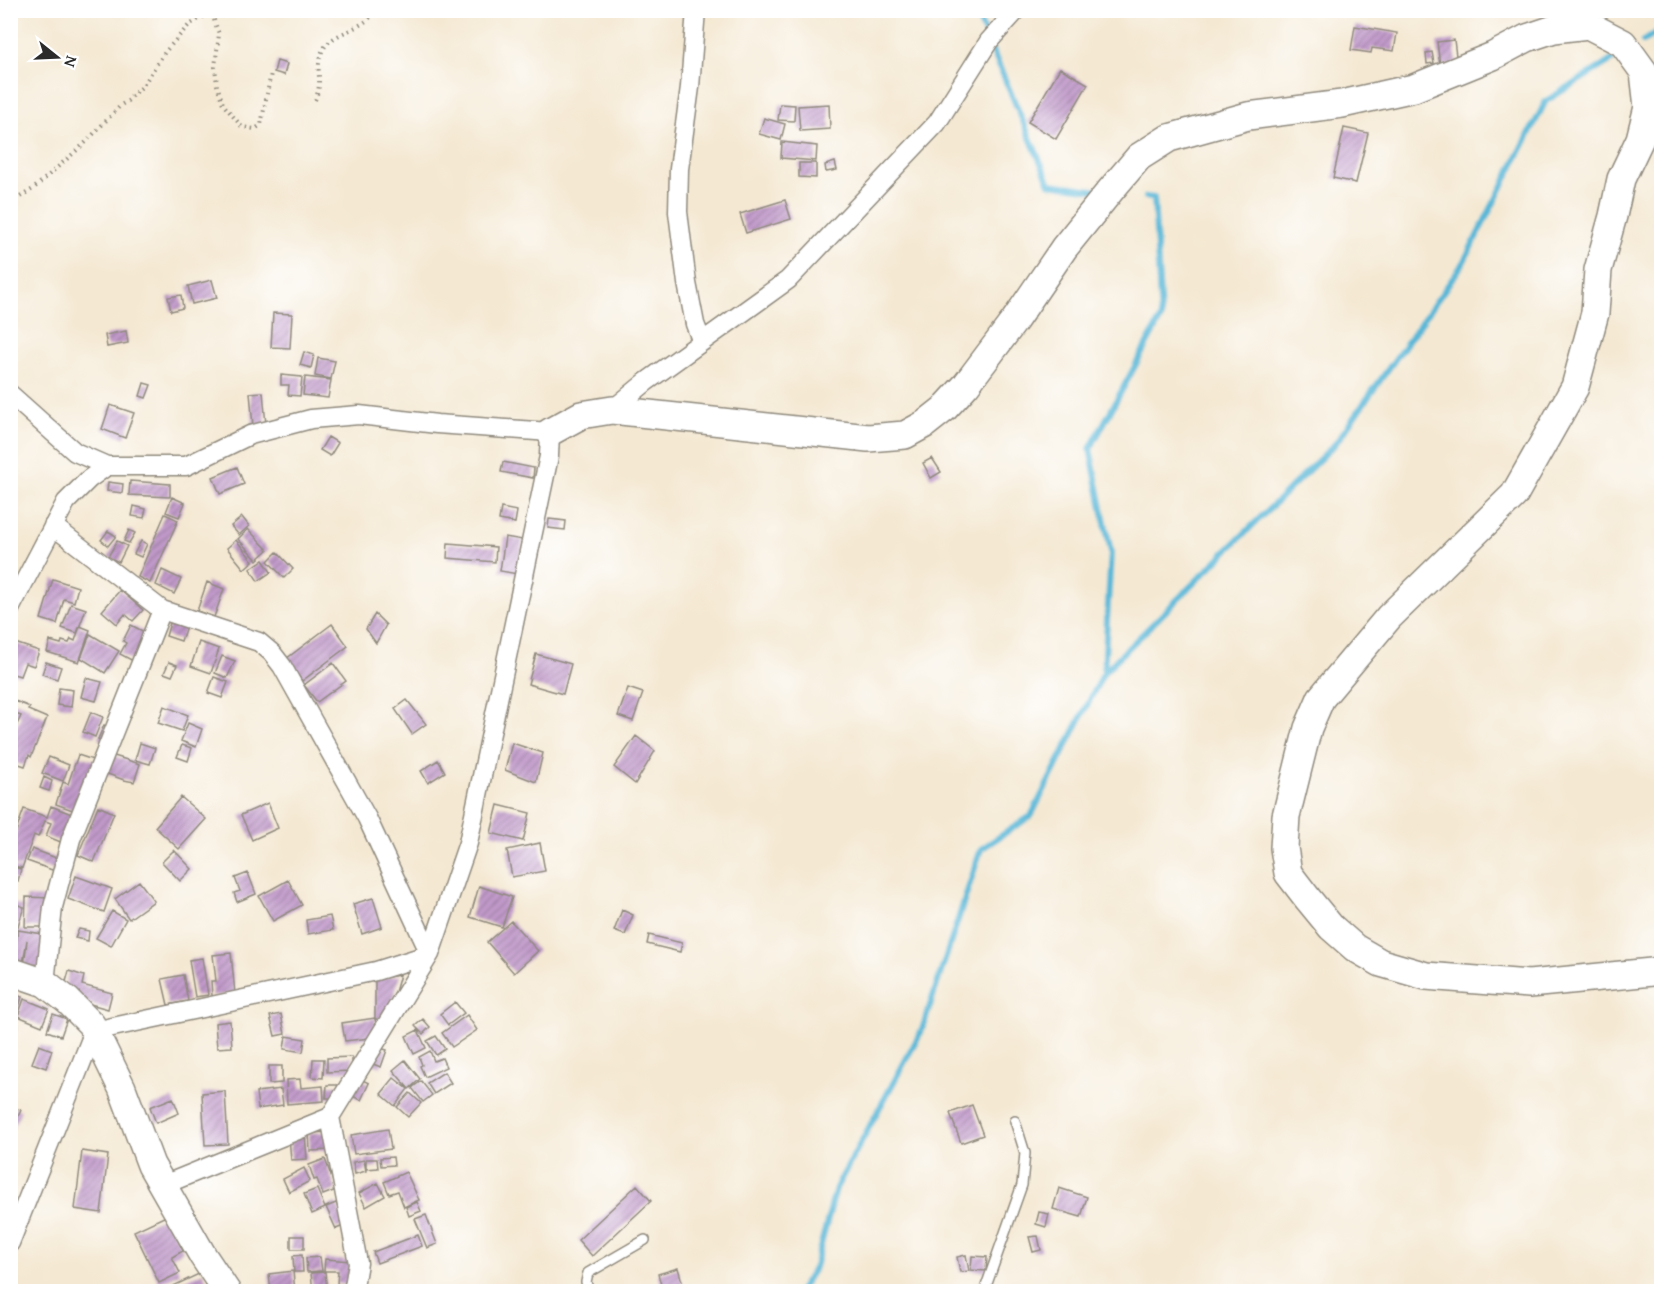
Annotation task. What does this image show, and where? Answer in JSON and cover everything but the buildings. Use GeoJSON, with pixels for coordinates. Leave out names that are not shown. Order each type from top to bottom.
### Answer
{"type":"FeatureCollection","features":[{"type":"Feature","properties":{"kind":"street"},"geometry":{"type":"LineString","coordinates":[[696,10],[690,87],[679,169],[678,212],[687,283],[695,324],[702,342]]}},
{"type":"Feature","properties":{"kind":"street"},"geometry":{"type":"LineString","coordinates":[[612,410],[646,382],[788,279],[937,123],[989,41],[1017,10]]}},
{"type":"Feature","properties":{"kind":"street"},"geometry":{"type":"LineString","coordinates":[[10,394],[75,452],[107,466],[186,466],[250,435],[311,419],[359,415],[438,424],[550,432],[581,415],[612,410],[868,438],[905,435],[925,424],[944,409],[966,385],[1008,330],[1064,248],[1110,191],[1139,157],[1169,138],[1248,116],[1342,104],[1414,88],[1554,28],[1588,25],[1623,43],[1644,72],[1648,107],[1640,139],[1621,179],[1598,270],[1595,313],[1575,387],[1514,495],[1389,617],[1321,698],[1308,729],[1286,816],[1284,848],[1288,873],[1325,920],[1355,948],[1381,963],[1425,976],[1529,984],[1662,971]]}},
{"type":"Feature","properties":{"kind":"street"},"geometry":{"type":"LineString","coordinates":[[161,1186],[330,1118],[430,954],[468,843],[549,456],[550,432]]}},
{"type":"Feature","properties":{"kind":"street"},"geometry":{"type":"LineString","coordinates":[[10,609],[66,502],[89,479],[107,466]]}},
{"type":"Feature","properties":{"kind":"street"},"geometry":{"type":"LineString","coordinates":[[53,526],[162,610],[259,642],[272,653],[282,666],[367,818],[430,954]]}},
{"type":"Feature","properties":{"kind":"street"},"geometry":{"type":"LineString","coordinates":[[45,983],[53,907],[71,839],[162,610]]}},
{"type":"Feature","properties":{"kind":"street"},"geometry":{"type":"LineString","coordinates":[[94,1031],[376,971],[430,954]]}},
{"type":"Feature","properties":{"kind":"street"},"geometry":{"type":"LineString","coordinates":[[10,971],[45,983],[84,1016],[94,1031],[122,1088],[161,1186],[227,1292]]}},
{"type":"Feature","properties":{"kind":"street"},"geometry":{"type":"LineString","coordinates":[[10,1243],[94,1031]]}},
{"type":"Feature","properties":{"kind":"street"},"geometry":{"type":"LineString","coordinates":[[330,1118],[358,1263],[353,1292]]}},
{"type":"Feature","properties":{"kind":"lane"},"geometry":{"type":"LineString","coordinates":[[984,1292],[1022,1185],[1025,1153],[1015,1121]]}},
{"type":"Feature","properties":{"kind":"lane"},"geometry":{"type":"LineString","coordinates":[[590,1292],[586,1282],[588,1273],[645,1240]]}},
{"type":"Feature","properties":{"kind":"path"},"geometry":{"type":"LineString","coordinates":[[315,100],[320,87],[320,58],[327,44],[334,37],[363,23],[377,10]]}},
{"type":"Feature","properties":{"kind":"path"},"geometry":{"type":"LineString","coordinates":[[10,203],[33,189],[85,143],[121,105],[142,87],[165,52],[189,25],[213,12],[219,34],[215,67],[217,85],[223,104],[242,127],[255,129],[261,125],[271,74]]}},
{"type":"Feature","properties":{"kind":"waterway"},"geometry":{"type":"LineString","coordinates":[[975,10],[1050,184],[1100,191]]}},
{"type":"Feature","properties":{"kind":"waterway"},"geometry":{"type":"LineString","coordinates":[[1643,41],[1662,30]]}},
{"type":"Feature","properties":{"kind":"waterway"},"geometry":{"type":"LineString","coordinates":[[799,1292],[815,1267],[836,1188],[922,1030],[981,849],[1031,816],[1104,672],[1335,444],[1462,265],[1546,101],[1612,60]]}},
{"type":"Feature","properties":{"kind":"waterway"},"geometry":{"type":"LineString","coordinates":[[1104,672],[1111,552],[1090,449],[1161,318],[1154,198],[1146,197]]}}]}
